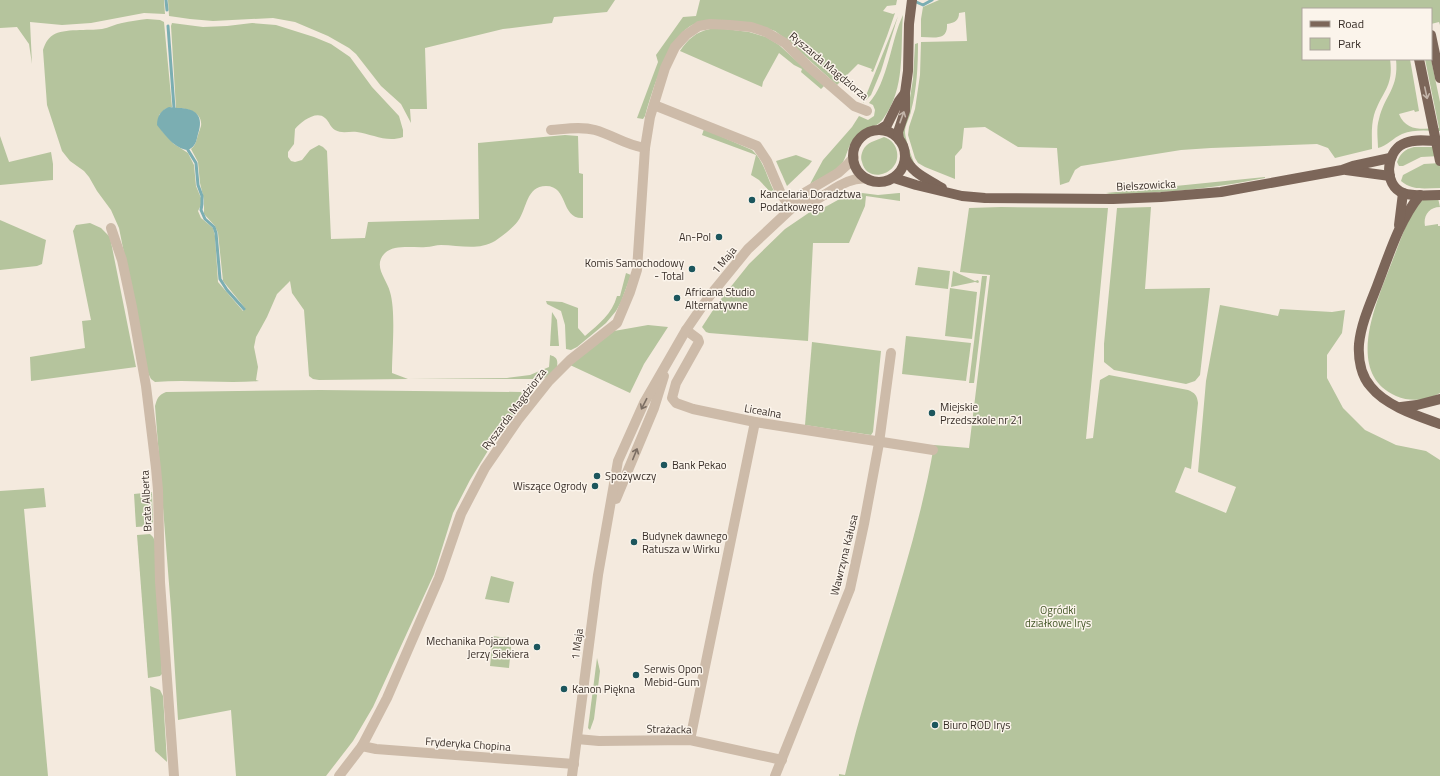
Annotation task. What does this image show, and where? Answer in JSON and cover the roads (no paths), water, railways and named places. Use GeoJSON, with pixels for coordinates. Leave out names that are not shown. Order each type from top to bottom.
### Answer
{"type":"FeatureCollection","features":[{"type":"Feature","properties":{"kind":"main road"},"geometry":{"type":"LineString","coordinates":[[899,140],[898,132],[905,111],[904,93],[908,71],[911,5]]}},
{"type":"Feature","properties":{"kind":"main road"},"geometry":{"type":"LineString","coordinates":[[1432,40],[1440,78]]}},
{"type":"Feature","properties":{"kind":"main road"},"geometry":{"type":"LineString","coordinates":[[1419,60],[1440,161]]}},
{"type":"Feature","properties":{"kind":"main road"},"geometry":{"type":"LineString","coordinates":[[879,130],[890,133],[899,140],[904,148],[905,157],[902,168],[894,178],[882,182],[868,179],[858,170],[854,157],[856,146],[859,140],[868,133],[879,130],[887,125],[904,93]]}},
{"type":"Feature","properties":{"kind":"main road"},"geometry":{"type":"LineString","coordinates":[[1440,141],[1415,141],[1405,143],[1394,151],[1390,158],[1390,176],[1395,186],[1403,193],[1440,195]]}},
{"type":"Feature","properties":{"kind":"main road","name":"Bielszowicka"},"geometry":{"type":"LineString","coordinates":[[905,157],[909,166],[914,171],[949,192]]}},
{"type":"Feature","properties":{"kind":"main road"},"geometry":{"type":"LineString","coordinates":[[1342,170],[1353,166],[1390,158]]}},
{"type":"Feature","properties":{"kind":"main road"},"geometry":{"type":"LineString","coordinates":[[1342,170],[1390,176]]}},
{"type":"Feature","properties":{"kind":"main road","name":"Bielszowicka"},"geometry":{"type":"LineString","coordinates":[[894,178],[962,196],[992,198],[1113,199],[1161,198],[1235,190],[1342,170]]}},
{"type":"Feature","properties":{"kind":"main road"},"geometry":{"type":"LineString","coordinates":[[1399,229],[1403,193]]}},
{"type":"Feature","properties":{"kind":"main road"},"geometry":{"type":"LineString","coordinates":[[1420,195],[1399,229],[1364,323],[1359,344],[1359,358],[1362,372],[1369,386],[1377,394],[1387,402],[1440,424]]}},
{"type":"Feature","properties":{"kind":"main road"},"geometry":{"type":"LineString","coordinates":[[1398,407],[1418,405],[1440,399]]}},
{"type":"Feature","properties":{"kind":"street","name":"Ryszarda Magdziorza"},"geometry":{"type":"LineString","coordinates":[[338,776],[362,746],[387,698],[439,578],[461,514],[485,468],[518,420],[549,381],[570,360],[617,323],[630,292],[637,270],[645,148],[650,117],[665,68],[675,48],[686,35],[699,26],[710,24],[730,24],[751,27],[766,32],[785,43],[809,67],[851,103],[861,110],[867,111]]}},
{"type":"Feature","properties":{"kind":"street"},"geometry":{"type":"LineString","coordinates":[[654,104],[757,146],[767,161],[781,194],[792,207]]}},
{"type":"Feature","properties":{"kind":"street"},"geometry":{"type":"LineString","coordinates":[[551,130],[582,128],[594,130],[620,141],[645,148]]}},
{"type":"Feature","properties":{"kind":"street","name":"1 Maja"},"geometry":{"type":"LineString","coordinates":[[572,776],[598,575],[608,515],[654,408],[670,358],[686,330],[708,298],[748,249],[792,207],[799,196],[842,170],[854,157]]}},
{"type":"Feature","properties":{"kind":"street","name":"1 Maja"},"geometry":{"type":"LineString","coordinates":[[792,207],[807,204],[842,184],[855,179],[868,179]]}},
{"type":"Feature","properties":{"kind":"street","name":"Brata Alberta"},"geometry":{"type":"LineString","coordinates":[[112,228],[122,260],[132,307],[146,386],[156,468],[158,490],[160,582],[174,776]]}},
{"type":"Feature","properties":{"kind":"street","name":"Licealna"},"geometry":{"type":"LineString","coordinates":[[686,330],[698,339],[698,344],[672,393],[673,401],[676,403],[693,409],[755,422],[879,443],[933,450]]}},
{"type":"Feature","properties":{"kind":"street","name":"Wawrzyna Kałusa"},"geometry":{"type":"LineString","coordinates":[[775,776],[850,589],[879,443],[891,353]]}},
{"type":"Feature","properties":{"kind":"street"},"geometry":{"type":"LineString","coordinates":[[690,740],[755,422]]}},
{"type":"Feature","properties":{"kind":"street","name":"Strażacka"},"geometry":{"type":"LineString","coordinates":[[577,739],[599,741],[690,740],[782,760]]}},
{"type":"Feature","properties":{"kind":"street","name":"Fryderyka Chopina"},"geometry":{"type":"LineString","coordinates":[[362,746],[376,749],[574,764]]}},
{"type":"Feature","properties":{"kind":"water"},"geometry":{"type":"Polygon","coordinates":[[[169,107],[185,108],[194,112],[199,118],[200,128],[196,142],[193,147],[188,150],[175,144],[157,125],[160,114],[169,107]]]}},
{"type":"Feature","properties":{"kind":"waterway"},"geometry":{"type":"LineString","coordinates":[[166,0],[167,10]]}},
{"type":"Feature","properties":{"kind":"waterway"},"geometry":{"type":"LineString","coordinates":[[914,1],[923,5],[932,0]]}},
{"type":"Feature","properties":{"kind":"waterway"},"geometry":{"type":"LineString","coordinates":[[168,26],[174,108]]}},
{"type":"Feature","properties":{"kind":"waterway"},"geometry":{"type":"LineString","coordinates":[[188,150],[196,163],[198,185],[202,196],[201,210],[205,219],[214,227],[216,233],[220,279],[227,290],[244,309]]}},
{"type":"Feature","properties":{"kind":"place","name":"Kancelaria Doradztwa Podatkowego"},"geometry":{"type":"Point","coordinates":[752,200]}},
{"type":"Feature","properties":{"kind":"place","name":"An-Pol"},"geometry":{"type":"Point","coordinates":[719,237]}},
{"type":"Feature","properties":{"kind":"place","name":"Komis Samochodowy - Total"},"geometry":{"type":"Point","coordinates":[692,269]}},
{"type":"Feature","properties":{"kind":"place","name":"Africana Studio Alternatywne"},"geometry":{"type":"Point","coordinates":[677,298]}},
{"type":"Feature","properties":{"kind":"place","name":"Miejskie Przedszkole nr 21"},"geometry":{"type":"Point","coordinates":[932,413]}},
{"type":"Feature","properties":{"kind":"place","name":"Bank Pekao"},"geometry":{"type":"Point","coordinates":[664,465]}},
{"type":"Feature","properties":{"kind":"place","name":"Spożywczy"},"geometry":{"type":"Point","coordinates":[597,476]}},
{"type":"Feature","properties":{"kind":"place","name":"Wiszące Ogrody"},"geometry":{"type":"Point","coordinates":[595,486]}},
{"type":"Feature","properties":{"kind":"place","name":"Budynek dawnego Ratusza w Wirku"},"geometry":{"type":"Point","coordinates":[634,542]}},
{"type":"Feature","properties":{"kind":"place","name":"Mechanika Pojazdowa Jerzy Siekiera"},"geometry":{"type":"Point","coordinates":[537,647]}},
{"type":"Feature","properties":{"kind":"place","name":"Serwis Opon Mebid-Gum"},"geometry":{"type":"Point","coordinates":[636,675]}},
{"type":"Feature","properties":{"kind":"place","name":"Kanon Piękna"},"geometry":{"type":"Point","coordinates":[564,689]}},
{"type":"Feature","properties":{"kind":"place","name":"Biuro ROD Irys"},"geometry":{"type":"Point","coordinates":[935,725]}},
{"type":"Feature","properties":{"kind":"park label","name":"Ogródki działkowe Irys"},"geometry":{"type":"Point","coordinates":[1058,616]}}]}
